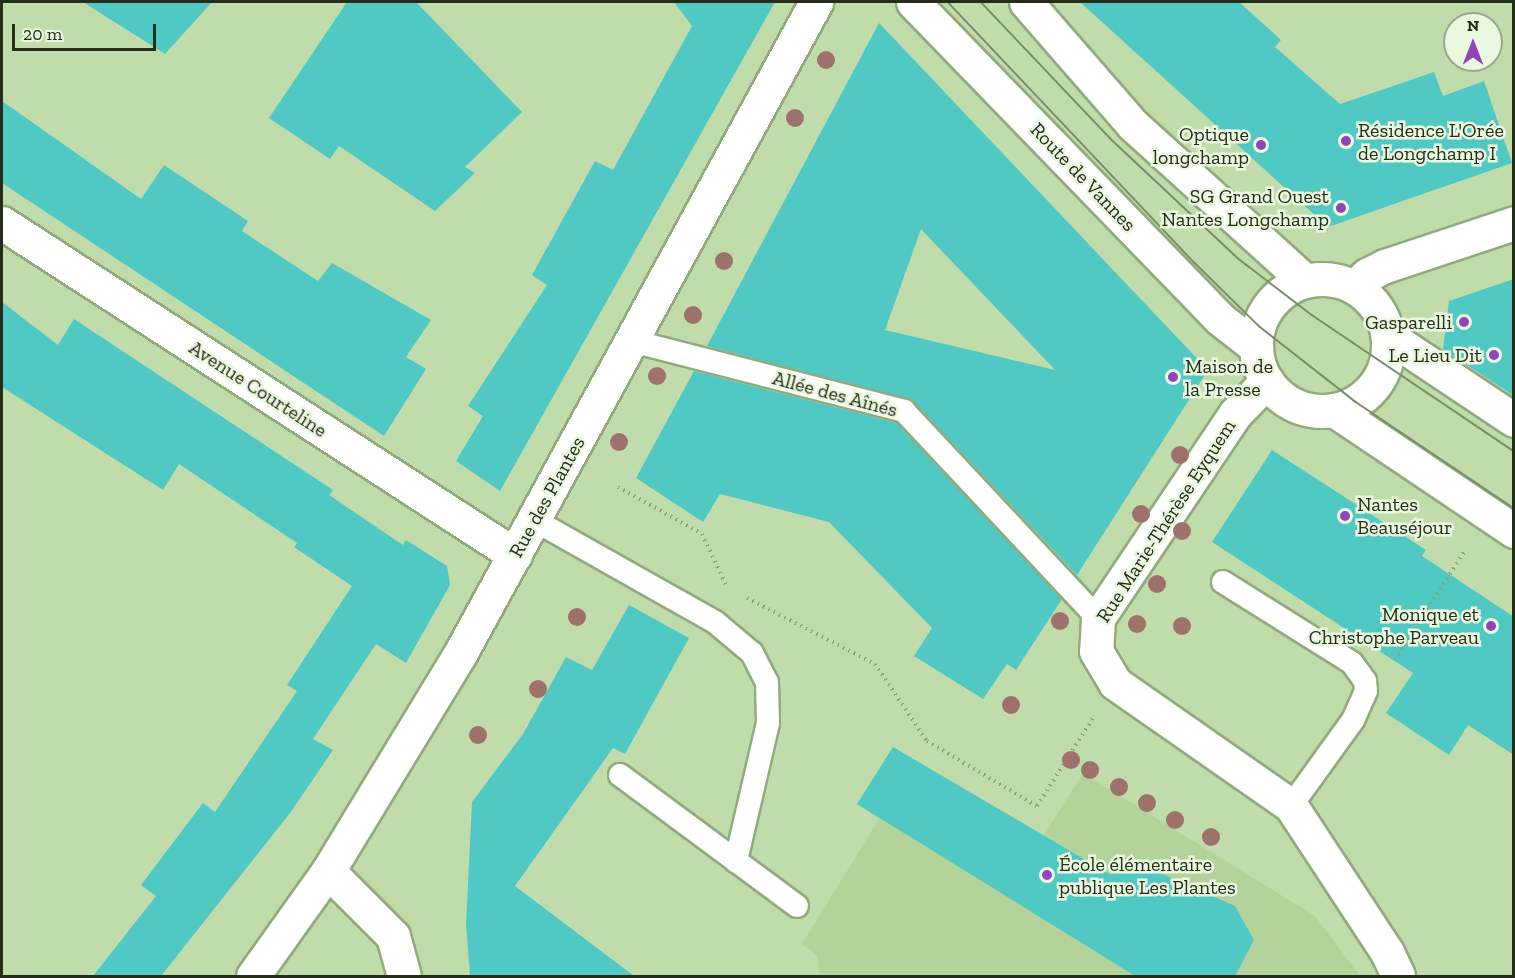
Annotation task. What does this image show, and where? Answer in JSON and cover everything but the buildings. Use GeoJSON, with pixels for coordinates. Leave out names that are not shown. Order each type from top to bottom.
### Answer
{"type":"FeatureCollection","features":[{"type":"Feature","properties":{"kind":"street","name":"Rue des Plantes"},"geometry":{"type":"LineString","coordinates":[[253,976],[328,871],[460,654],[816,2]]}},
{"type":"Feature","properties":{"kind":"street","name":"Route de Vannes"},"geometry":{"type":"LineString","coordinates":[[914,2],[1220,319],[1256,347]]}},
{"type":"Feature","properties":{"kind":"street"},"geometry":{"type":"LineString","coordinates":[[1026,2],[1133,125],[1305,281]]}},
{"type":"Feature","properties":{"kind":"street","name":"Avenue Courteline"},"geometry":{"type":"LineString","coordinates":[[2,223],[515,555]]}},
{"type":"Feature","properties":{"kind":"street"},"geometry":{"type":"LineString","coordinates":[[1354,287],[1367,275],[1385,266],[1514,223]]}},
{"type":"Feature","properties":{"kind":"street"},"geometry":{"type":"LineString","coordinates":[[1305,281],[1338,281],[1354,287],[1376,307],[1388,336],[1385,366],[1374,387],[1356,402],[1334,410],[1300,407],[1281,397],[1267,381],[1256,347],[1259,326],[1268,308],[1282,293],[1305,281]]}},
{"type":"Feature","properties":{"kind":"street"},"geometry":{"type":"LineString","coordinates":[[1388,336],[1514,420]]}},
{"type":"Feature","properties":{"kind":"street","name":"Rue Marie-Thérèse Eyquem"},"geometry":{"type":"LineString","coordinates":[[1267,381],[1235,414],[1098,618],[1096,651],[1115,683],[1291,806],[1381,942],[1398,976]]}},
{"type":"Feature","properties":{"kind":"street"},"geometry":{"type":"LineString","coordinates":[[1334,410],[1514,531]]}},
{"type":"Feature","properties":{"kind":"street"},"geometry":{"type":"LineString","coordinates":[[328,871],[393,936],[404,976]]}},
{"type":"Feature","properties":{"kind":"lane","name":"Allée des Aînés"},"geometry":{"type":"LineString","coordinates":[[632,341],[904,411],[1098,618]]}},
{"type":"Feature","properties":{"kind":"lane"},"geometry":{"type":"LineString","coordinates":[[534,520],[715,622],[752,654],[767,682],[768,723],[736,861]]}},
{"type":"Feature","properties":{"kind":"lane"},"geometry":{"type":"LineString","coordinates":[[1223,582],[1352,663],[1365,681],[1366,691],[1353,720],[1291,806]]}},
{"type":"Feature","properties":{"kind":"lane"},"geometry":{"type":"LineString","coordinates":[[620,775],[797,906]]}},
{"type":"Feature","properties":{"kind":"path"},"geometry":{"type":"LineString","coordinates":[[618,487],[702,534],[728,588]]}},
{"type":"Feature","properties":{"kind":"path"},"geometry":{"type":"LineString","coordinates":[[1391,666],[1467,546]]}},
{"type":"Feature","properties":{"kind":"path"},"geometry":{"type":"LineString","coordinates":[[738,593],[875,664],[927,741],[1037,806],[1115,683]]}},
{"type":"Feature","properties":{"kind":"shaded area","name":"École élémentaire publique Les Plantes"},"geometry":{"type":"Polygon","coordinates":[[[893,747],[1044,835],[1083,773],[1315,916],[1360,976],[819,976],[818,956],[802,944],[879,819],[857,804],[893,747]]]}},
{"type":"Feature","properties":{"kind":"tram line"},"geometry":{"type":"LineString","coordinates":[[948,2],[1195,263],[1259,326],[1356,402],[1514,508]]}},
{"type":"Feature","properties":{"kind":"tram line"},"geometry":{"type":"LineString","coordinates":[[981,2],[1111,139],[1239,259],[1312,315],[1514,451]]}},
{"type":"Feature","properties":{"kind":"place","name":"Résidence L'Orée de Longchamp I"},"geometry":{"type":"Point","coordinates":[1346,141]}},
{"type":"Feature","properties":{"kind":"place","name":"Optique longchamp"},"geometry":{"type":"Point","coordinates":[1261,145]}},
{"type":"Feature","properties":{"kind":"place","name":"SG Grand Ouest Nantes Longchamp"},"geometry":{"type":"Point","coordinates":[1341,208]}},
{"type":"Feature","properties":{"kind":"place","name":"Gasparelli"},"geometry":{"type":"Point","coordinates":[1464,322]}},
{"type":"Feature","properties":{"kind":"place","name":"Le Lieu Dit"},"geometry":{"type":"Point","coordinates":[1494,355]}},
{"type":"Feature","properties":{"kind":"place","name":"Maison de la Presse"},"geometry":{"type":"Point","coordinates":[1173,377]}},
{"type":"Feature","properties":{"kind":"place","name":"Nantes Beauséjour"},"geometry":{"type":"Point","coordinates":[1345,516]}},
{"type":"Feature","properties":{"kind":"place","name":"Monique et Christophe Parveau"},"geometry":{"type":"Point","coordinates":[1491,626]}},
{"type":"Feature","properties":{"kind":"place","name":"École élémentaire publique Les Plantes"},"geometry":{"type":"Point","coordinates":[1047,875]}}]}
